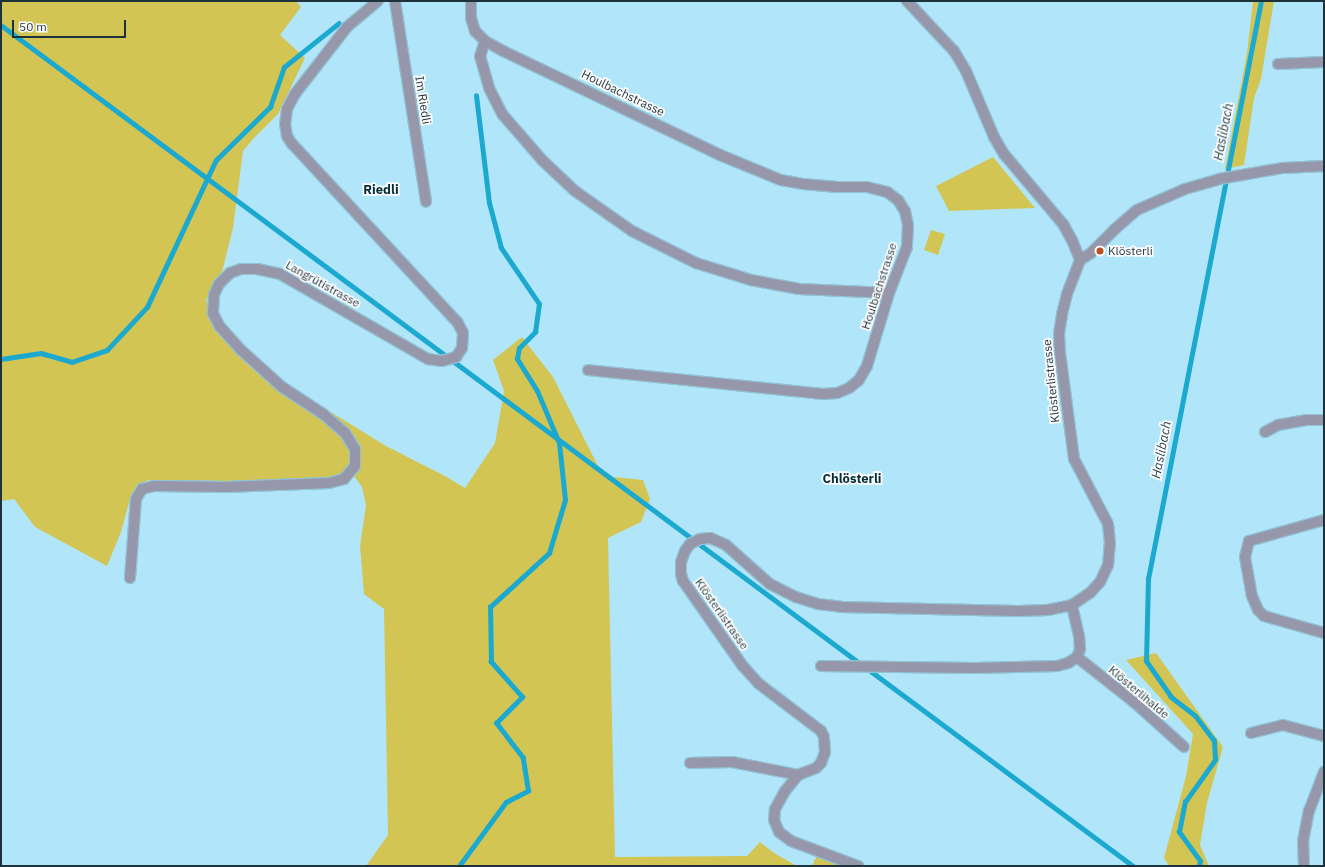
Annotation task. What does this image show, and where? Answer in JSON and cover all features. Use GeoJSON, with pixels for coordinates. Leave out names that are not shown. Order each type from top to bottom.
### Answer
{"type":"FeatureCollection","features":[{"type":"Feature","properties":{"kind":"street","name":"Langrütistrasse"},"geometry":{"type":"LineString","coordinates":[[130,578],[136,499],[142,489],[154,486],[226,487],[329,483],[344,479],[355,466],[355,449],[345,433],[323,414],[282,387],[241,350],[220,327],[213,313],[214,295],[219,284],[230,273],[257,268],[280,274],[428,359],[442,361],[456,358],[462,348],[463,333],[458,323],[297,149],[287,136],[285,124],[287,109],[295,94],[347,27],[378,1]]}},
{"type":"Feature","properties":{"kind":"street","name":"Im Riedli"},"geometry":{"type":"LineString","coordinates":[[395,1],[426,202]]}},
{"type":"Feature","properties":{"kind":"street","name":"Houlbachstrasse"},"geometry":{"type":"LineString","coordinates":[[471,1],[471,18],[475,31],[485,41],[720,155],[781,180],[803,184],[837,187],[867,187],[887,192],[898,200],[905,211],[908,225],[907,247],[889,293],[867,366],[859,380],[849,388],[837,393],[823,394],[588,370]]}},
{"type":"Feature","properties":{"kind":"street"},"geometry":{"type":"LineString","coordinates":[[907,1],[954,51],[966,71],[994,137],[1004,154],[1063,224],[1072,240],[1080,260],[1091,253],[1136,210],[1185,189],[1223,178],[1283,168],[1324,166]]}},
{"type":"Feature","properties":{"kind":"street"},"geometry":{"type":"LineString","coordinates":[[485,41],[480,56],[489,88],[503,115],[542,160],[575,191],[632,231],[696,263],[750,280],[799,289],[889,293]]}},
{"type":"Feature","properties":{"kind":"street"},"geometry":{"type":"LineString","coordinates":[[1278,64],[1324,62]]}},
{"type":"Feature","properties":{"kind":"street","name":"Klösterlistrasse"},"geometry":{"type":"LineString","coordinates":[[798,774],[810,771],[821,763],[825,752],[824,737],[815,726],[774,697],[759,684],[742,665],[683,581],[680,568],[690,544],[695,541],[710,538],[715,540],[726,546],[770,584],[796,597],[818,604],[1018,611],[1048,610],[1072,605],[1090,593],[1100,582],[1108,565],[1110,543],[1108,524],[1074,458],[1060,353],[1059,334],[1067,294],[1080,260]]}},
{"type":"Feature","properties":{"kind":"street"},"geometry":{"type":"LineString","coordinates":[[1265,432],[1278,425],[1306,420],[1324,420]]}},
{"type":"Feature","properties":{"kind":"street"},"geometry":{"type":"LineString","coordinates":[[1324,520],[1250,542],[1245,557],[1252,596],[1258,610],[1264,616],[1324,633]]}},
{"type":"Feature","properties":{"kind":"street"},"geometry":{"type":"LineString","coordinates":[[821,666],[920,668],[1057,666],[1068,663],[1077,657],[1080,649],[1079,636],[1072,605]]}},
{"type":"Feature","properties":{"kind":"street","name":"Klösterlihalde"},"geometry":{"type":"LineString","coordinates":[[1077,657],[1134,702],[1184,747]]}},
{"type":"Feature","properties":{"kind":"street"},"geometry":{"type":"LineString","coordinates":[[1251,733],[1283,725],[1324,736]]}},
{"type":"Feature","properties":{"kind":"street"},"geometry":{"type":"LineString","coordinates":[[690,763],[732,762],[798,774],[785,791],[775,809],[774,820],[779,832],[791,841],[858,866]]}},
{"type":"Feature","properties":{"kind":"street"},"geometry":{"type":"LineString","coordinates":[[1304,866],[1303,840],[1309,811],[1324,772]]}},
{"type":"Feature","properties":{"kind":"shaded area"},"geometry":{"type":"Polygon","coordinates":[[[1,1],[296,1],[301,7],[280,35],[305,58],[278,114],[243,151],[233,228],[222,272],[213,283],[206,301],[216,328],[228,344],[276,388],[339,432],[352,452],[352,462],[343,474],[333,479],[207,483],[149,480],[142,483],[131,495],[121,532],[107,566],[35,527],[14,499],[1,501],[1,1]]]}},
{"type":"Feature","properties":{"kind":"shaded area"},"geometry":{"type":"Polygon","coordinates":[[[1253,1],[1274,1],[1261,79],[1254,98],[1244,165],[1225,169],[1247,53],[1253,1]]]}},
{"type":"Feature","properties":{"kind":"shaded area"},"geometry":{"type":"Polygon","coordinates":[[[993,157],[1035,208],[949,211],[936,186],[993,157]]]}},
{"type":"Feature","properties":{"kind":"shaded area"},"geometry":{"type":"Polygon","coordinates":[[[931,230],[945,234],[938,255],[924,250],[931,230]]]}},
{"type":"Feature","properties":{"kind":"shaded area"},"geometry":{"type":"Polygon","coordinates":[[[522,337],[553,377],[598,466],[613,477],[643,480],[650,499],[641,522],[608,538],[615,857],[747,856],[760,842],[774,853],[797,866],[366,866],[388,835],[384,609],[364,594],[360,546],[366,505],[362,487],[354,476],[359,467],[359,449],[356,441],[347,430],[321,406],[386,446],[445,476],[465,488],[495,443],[504,391],[493,360],[522,337]]]}},
{"type":"Feature","properties":{"kind":"shaded area"},"geometry":{"type":"Polygon","coordinates":[[[1156,653],[1223,747],[1207,803],[1200,845],[1209,866],[1169,866],[1164,858],[1186,776],[1193,734],[1126,660],[1156,653]]]}},
{"type":"Feature","properties":{"kind":"shaded area"},"geometry":{"type":"Polygon","coordinates":[[[817,855],[850,866],[812,866],[817,855]]]}},
{"type":"Feature","properties":{"kind":"waterway","name":"Haslibach"},"geometry":{"type":"LineString","coordinates":[[1199,866],[1200,861],[1179,832],[1185,802],[1215,760],[1214,741],[1195,716],[1171,697],[1146,661],[1148,579],[1261,1]]}},
{"type":"Feature","properties":{"kind":"waterway"},"geometry":{"type":"LineString","coordinates":[[1,359],[41,353],[72,362],[107,350],[147,307],[216,160],[270,107],[284,67],[339,23]]}},
{"type":"Feature","properties":{"kind":"waterway"},"geometry":{"type":"LineString","coordinates":[[1,25],[862,665]]}},
{"type":"Feature","properties":{"kind":"waterway"},"geometry":{"type":"LineString","coordinates":[[459,866],[506,802],[528,791],[523,758],[496,723],[522,697],[491,662],[490,607],[549,553],[565,500],[559,443],[537,391],[517,359],[519,348],[535,332],[539,304],[501,248],[489,203],[476,96]]}},
{"type":"Feature","properties":{"kind":"waterway"},"geometry":{"type":"LineString","coordinates":[[868,669],[1133,866]]}},
{"type":"Feature","properties":{"kind":"place","name":"Klösterli"},"geometry":{"type":"Point","coordinates":[1100,251]}},
{"type":"Feature","properties":{"kind":"district","name":"Riedli"},"geometry":{"type":"Point","coordinates":[381,190]}},
{"type":"Feature","properties":{"kind":"district","name":"Chlösterli"},"geometry":{"type":"Point","coordinates":[852,479]}}]}
